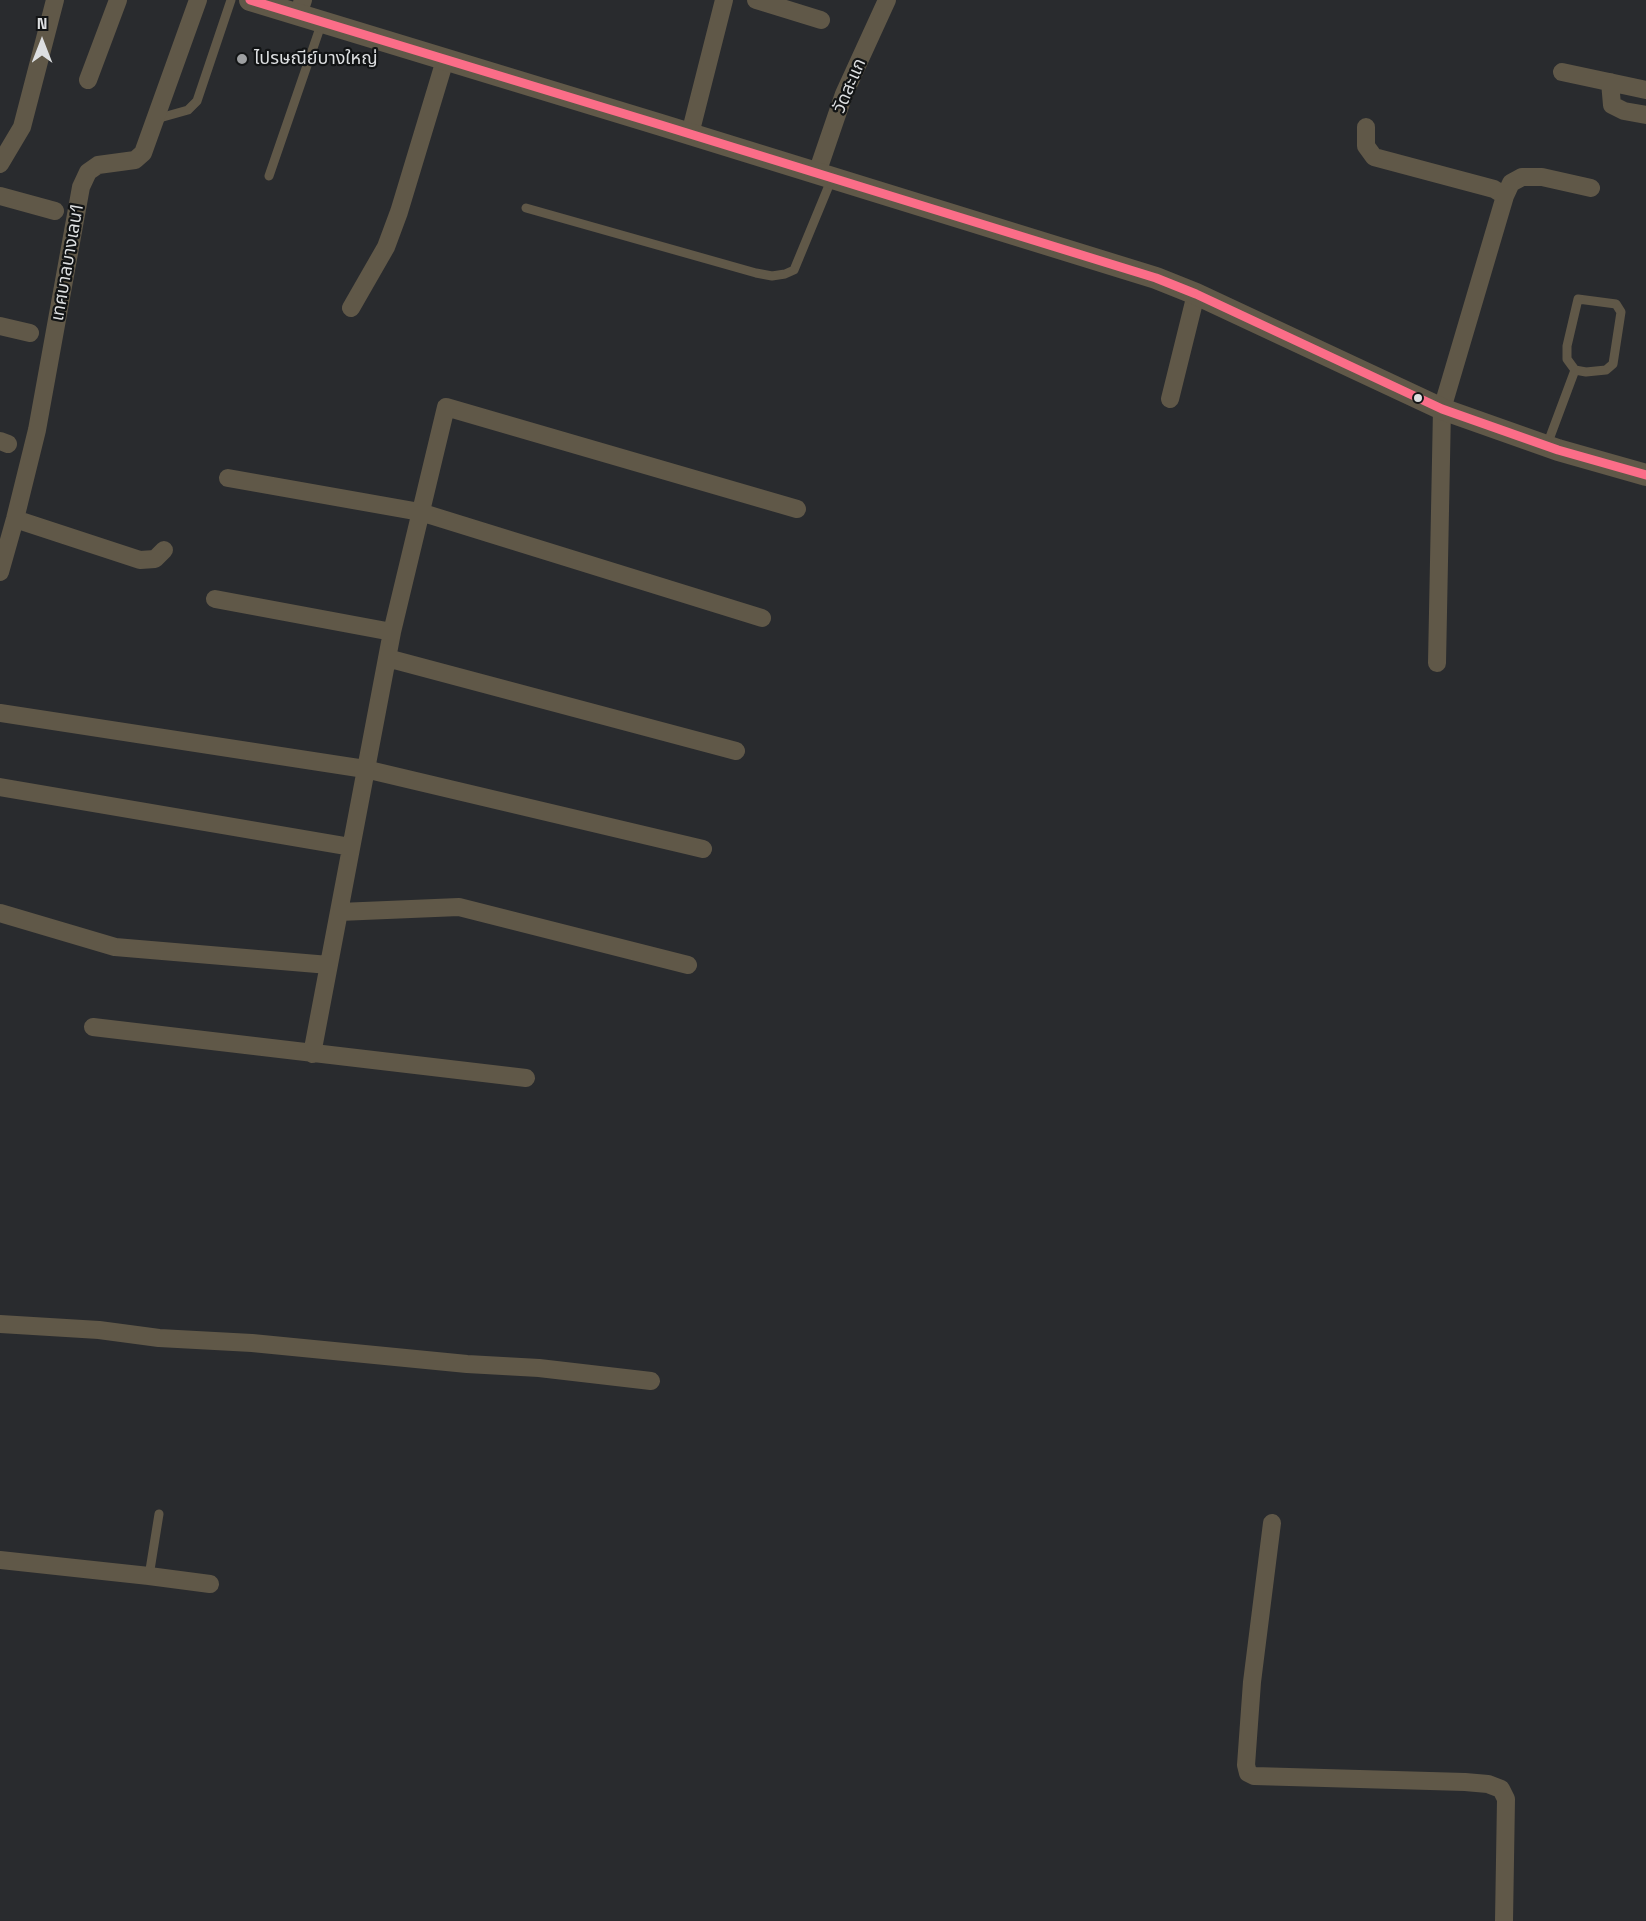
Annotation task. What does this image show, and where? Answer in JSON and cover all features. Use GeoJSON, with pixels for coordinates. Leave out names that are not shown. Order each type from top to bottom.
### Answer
{"type":"FeatureCollection","features":[{"type":"Feature","properties":{"kind":"street"},"geometry":{"type":"LineString","coordinates":[[0,164],[22,127],[55,0]]}},
{"type":"Feature","properties":{"kind":"street"},"geometry":{"type":"LineString","coordinates":[[88,80],[118,0]]}},
{"type":"Feature","properties":{"kind":"street","name":"เทศบาลบางเลน1"},"geometry":{"type":"LineString","coordinates":[[0,572],[37,430],[81,187],[88,172],[98,165],[135,160],[143,153],[198,0]]}},
{"type":"Feature","properties":{"kind":"street"},"geometry":{"type":"LineString","coordinates":[[250,0],[300,7],[322,22],[1139,273],[1196,294],[1442,409],[1546,446],[1646,475]]}},
{"type":"Feature","properties":{"kind":"street"},"geometry":{"type":"LineString","coordinates":[[690,134],[724,0]]}},
{"type":"Feature","properties":{"kind":"street"},"geometry":{"type":"LineString","coordinates":[[756,0],[821,20]]}},
{"type":"Feature","properties":{"kind":"street","name":"วัดสะแก"},"geometry":{"type":"LineString","coordinates":[[825,175],[844,94],[887,0]]}},
{"type":"Feature","properties":{"kind":"street"},"geometry":{"type":"LineString","coordinates":[[351,308],[393,229],[445,60]]}},
{"type":"Feature","properties":{"kind":"street"},"geometry":{"type":"LineString","coordinates":[[1562,72],[1646,90]]}},
{"type":"Feature","properties":{"kind":"street"},"geometry":{"type":"LineString","coordinates":[[1610,82],[1612,105],[1624,111],[1646,115]]}},
{"type":"Feature","properties":{"kind":"street"},"geometry":{"type":"LineString","coordinates":[[1366,127],[1366,146],[1374,156],[1494,189],[1505,196]]}},
{"type":"Feature","properties":{"kind":"street"},"geometry":{"type":"LineString","coordinates":[[1437,663],[1442,409],[1505,196],[1511,183],[1522,177],[1542,177],[1591,188]]}},
{"type":"Feature","properties":{"kind":"street"},"geometry":{"type":"LineString","coordinates":[[0,196],[55,211]]}},
{"type":"Feature","properties":{"kind":"street"},"geometry":{"type":"LineString","coordinates":[[1170,399],[1196,294]]}},
{"type":"Feature","properties":{"kind":"street"},"geometry":{"type":"LineString","coordinates":[[0,326],[30,333]]}},
{"type":"Feature","properties":{"kind":"street"},"geometry":{"type":"LineString","coordinates":[[312,1054],[392,632],[446,407],[797,509]]}},
{"type":"Feature","properties":{"kind":"street"},"geometry":{"type":"LineString","coordinates":[[228,478],[420,512],[762,618]]}},
{"type":"Feature","properties":{"kind":"street"},"geometry":{"type":"LineString","coordinates":[[15,519],[140,560],[155,559],[164,550]]}},
{"type":"Feature","properties":{"kind":"street"},"geometry":{"type":"LineString","coordinates":[[215,599],[392,632]]}},
{"type":"Feature","properties":{"kind":"street"},"geometry":{"type":"LineString","coordinates":[[387,658],[736,751]]}},
{"type":"Feature","properties":{"kind":"street"},"geometry":{"type":"LineString","coordinates":[[0,712],[365,770],[703,849]]}},
{"type":"Feature","properties":{"kind":"street"},"geometry":{"type":"LineString","coordinates":[[0,788],[351,846]]}},
{"type":"Feature","properties":{"kind":"street"},"geometry":{"type":"LineString","coordinates":[[339,912],[459,907],[688,965]]}},
{"type":"Feature","properties":{"kind":"street"},"geometry":{"type":"LineString","coordinates":[[0,913],[115,947],[328,965]]}},
{"type":"Feature","properties":{"kind":"street"},"geometry":{"type":"LineString","coordinates":[[93,1027],[526,1078]]}},
{"type":"Feature","properties":{"kind":"street"},"geometry":{"type":"LineString","coordinates":[[0,1324],[99,1330],[159,1338],[252,1343],[444,1362],[539,1368],[651,1381]]}},
{"type":"Feature","properties":{"kind":"street"},"geometry":{"type":"LineString","coordinates":[[1272,1522],[1252,1682],[1246,1765],[1248,1773],[1254,1776],[1465,1782],[1488,1784],[1501,1789],[1506,1799],[1504,1921]]}},
{"type":"Feature","properties":{"kind":"street"},"geometry":{"type":"LineString","coordinates":[[0,1560],[210,1584]]}},
{"type":"Feature","properties":{"kind":"lane"},"geometry":{"type":"LineString","coordinates":[[156,119],[188,110],[197,101],[231,0]]}},
{"type":"Feature","properties":{"kind":"lane"},"geometry":{"type":"LineString","coordinates":[[269,176],[322,22]]}},
{"type":"Feature","properties":{"kind":"lane"},"geometry":{"type":"LineString","coordinates":[[526,208],[772,276],[794,270],[825,175]]}},
{"type":"Feature","properties":{"kind":"lane"},"geometry":{"type":"LineString","coordinates":[[1578,299],[1616,304],[1621,312],[1613,364],[1610,369],[1586,372],[1575,370],[1567,359],[1567,346],[1578,299]]}},
{"type":"Feature","properties":{"kind":"lane"},"geometry":{"type":"LineString","coordinates":[[1546,446],[1575,370]]}},
{"type":"Feature","properties":{"kind":"lane"},"geometry":{"type":"LineString","coordinates":[[149,1576],[159,1514]]}},
{"type":"Feature","properties":{"kind":"transit line"},"geometry":{"type":"LineString","coordinates":[[250,0],[1156,278],[1196,294],[1442,409],[1558,450],[1646,475]]}},
{"type":"Feature","properties":{"kind":"place","name":"ไปรษณีย์บางใหญ่"},"geometry":{"type":"Point","coordinates":[242,59]}}]}
